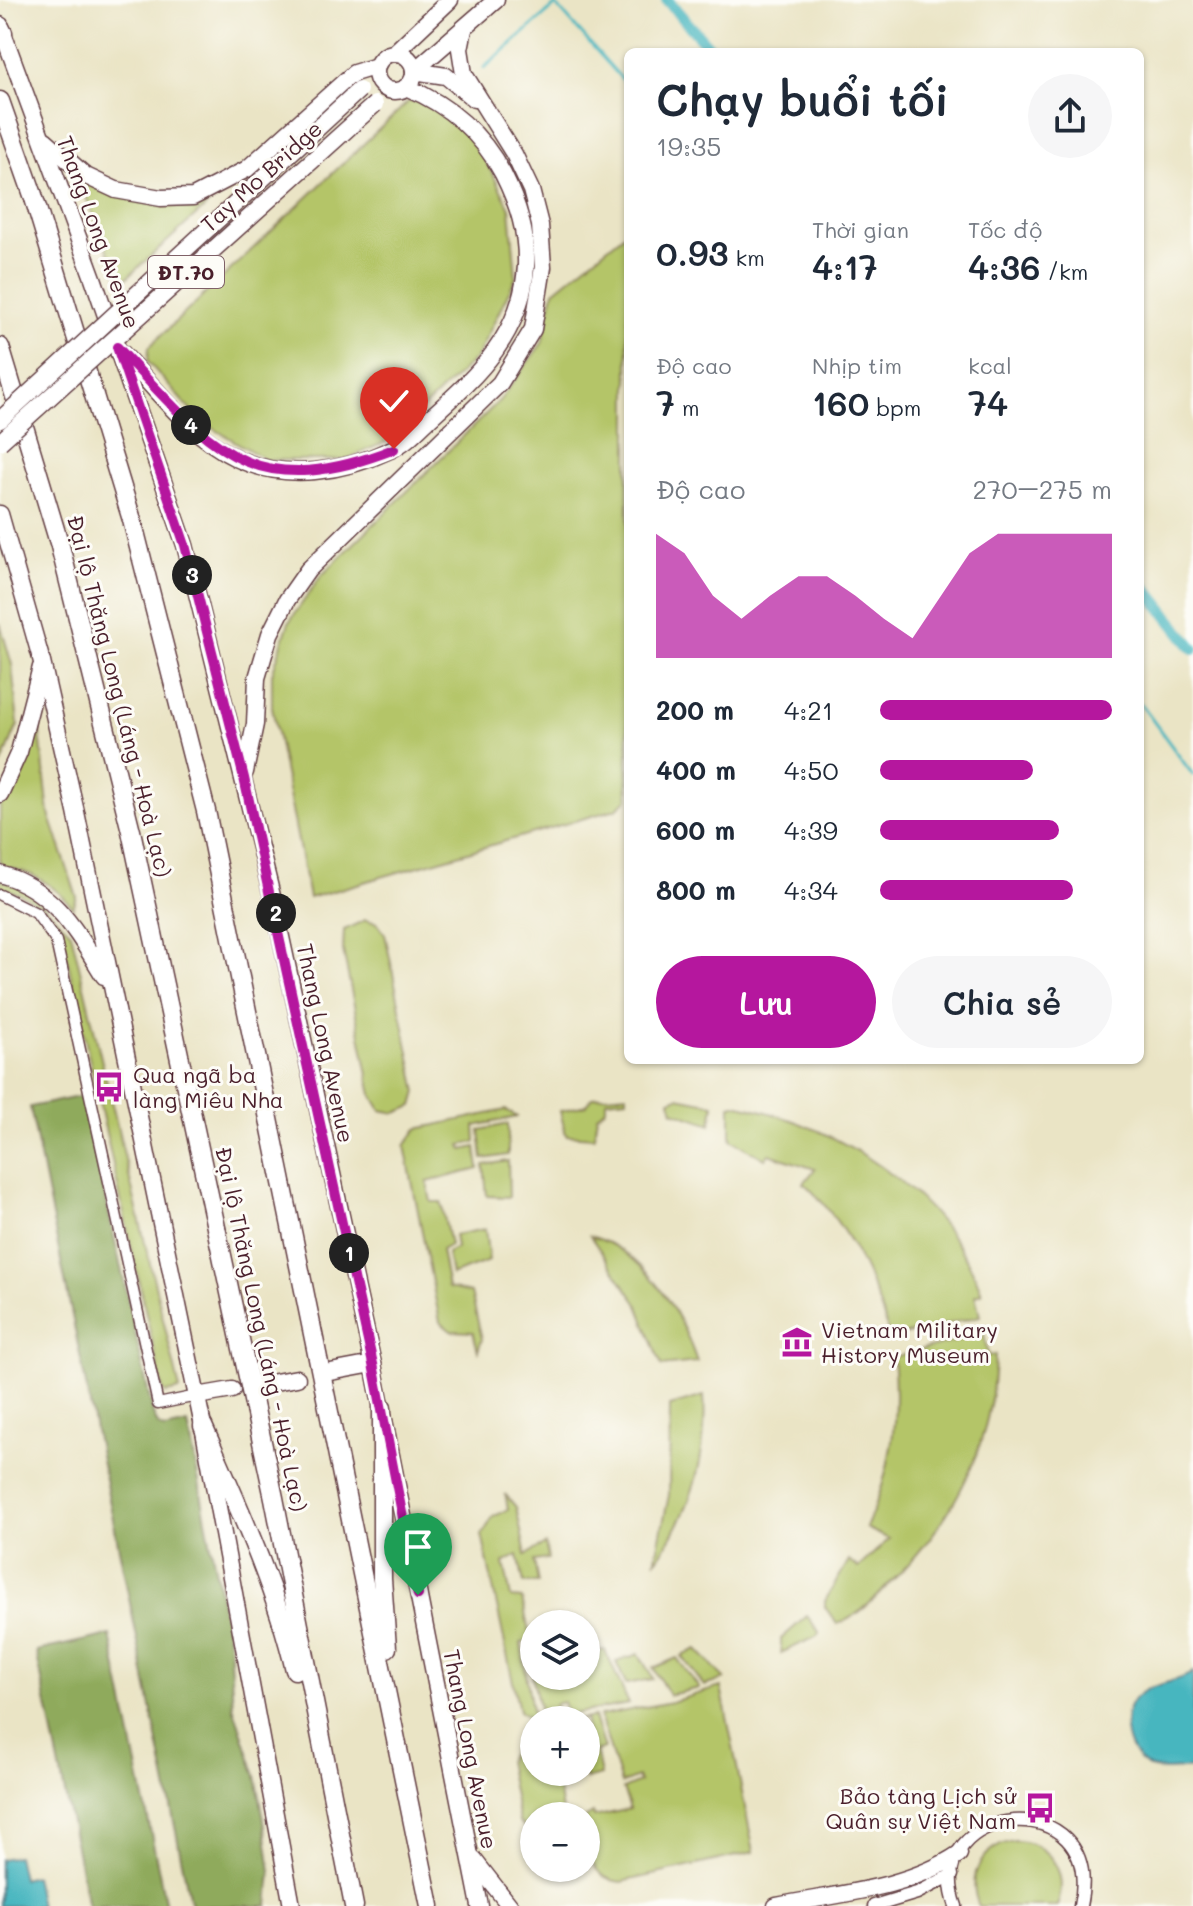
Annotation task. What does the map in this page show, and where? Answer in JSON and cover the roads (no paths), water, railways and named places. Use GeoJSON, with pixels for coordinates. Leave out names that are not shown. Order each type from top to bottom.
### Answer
{"type":"FeatureCollection","features":[{"type":"Feature","properties":{"kind":"highway"},"geometry":{"type":"LineString","coordinates":[[0,101],[33,195],[132,520],[206,811],[430,1906]]}},
{"type":"Feature","properties":{"kind":"highway","name":"Đại lộ Thăng Long (Láng - Hoà Lạc)"},"geometry":{"type":"LineString","coordinates":[[0,347],[60,546],[131,831],[274,1498],[351,1906]]}},
{"type":"Feature","properties":{"kind":"highway"},"geometry":{"type":"LineString","coordinates":[[382,1408],[382,1579],[387,1656],[411,1760],[419,1852]]}},
{"type":"Feature","properties":{"kind":"highway"},"geometry":{"type":"LineString","coordinates":[[203,1426],[285,1625],[337,1873],[351,1906]]}},
{"type":"Feature","properties":{"kind":"main road","name":"ĐT.70"},"geometry":{"type":"LineString","coordinates":[[377,70],[384,57],[394,53],[450,0]]}},
{"type":"Feature","properties":{"kind":"main road","name":"ĐT.70"},"geometry":{"type":"LineString","coordinates":[[398,89],[414,71],[496,0]]}},
{"type":"Feature","properties":{"kind":"main road","name":"Thang Long Avenue"},"geometry":{"type":"LineString","coordinates":[[1,28],[185,545],[244,778],[373,1364],[480,1906]]}},
{"type":"Feature","properties":{"kind":"main road"},"geometry":{"type":"LineString","coordinates":[[244,778],[255,724],[257,678],[270,634],[287,600],[308,570],[500,383],[533,329],[543,267],[540,225],[531,190],[520,166],[481,105],[460,60],[464,29]]}},
{"type":"Feature","properties":{"kind":"main road"},"geometry":{"type":"LineString","coordinates":[[394,53],[405,56],[414,71],[446,76],[481,105]]}},
{"type":"Feature","properties":{"kind":"main road"},"geometry":{"type":"LineString","coordinates":[[42,138],[86,176],[116,190],[161,198],[193,197],[247,169],[354,73],[377,70],[381,84],[432,98],[471,126],[493,154],[516,199],[525,231],[526,269],[516,309],[503,338],[485,368],[394,449],[339,468],[312,473],[240,460],[205,439],[117,347]]}},
{"type":"Feature","properties":{"kind":"main road","name":"Tay Mo Bridge"},"geometry":{"type":"LineString","coordinates":[[0,420],[359,90],[377,70]]}},
{"type":"Feature","properties":{"kind":"main road","name":"Tay Mo Bridge"},"geometry":{"type":"LineString","coordinates":[[0,442],[375,104],[398,89]]}},
{"type":"Feature","properties":{"kind":"main road"},"geometry":{"type":"LineString","coordinates":[[0,514],[42,662],[197,1396],[291,1904]]}},
{"type":"Feature","properties":{"kind":"main road"},"geometry":{"type":"LineString","coordinates":[[0,794],[19,752],[42,662]]}},
{"type":"Feature","properties":{"kind":"main road"},"geometry":{"type":"LineString","coordinates":[[0,874],[31,885],[57,905],[70,920],[111,988]]}},
{"type":"Feature","properties":{"kind":"main road"},"geometry":{"type":"LineString","coordinates":[[325,1373],[373,1364]]}},
{"type":"Feature","properties":{"kind":"main road"},"geometry":{"type":"LineString","coordinates":[[264,1384],[297,1378]]}},
{"type":"Feature","properties":{"kind":"main road"},"geometry":{"type":"LineString","coordinates":[[197,1396],[232,1390]]}},
{"type":"Feature","properties":{"kind":"main road"},"geometry":{"type":"LineString","coordinates":[[468,1852],[510,1906]]}},
{"type":"Feature","properties":{"kind":"main road"},"geometry":{"type":"LineString","coordinates":[[776,1906],[904,1879],[930,1871],[959,1854]]}},
{"type":"Feature","properties":{"kind":"street"},"geometry":{"type":"LineString","coordinates":[[0,895],[36,913],[56,941],[158,1404],[197,1396]]}},
{"type":"Feature","properties":{"kind":"street"},"geometry":{"type":"LineString","coordinates":[[956,1906],[952,1875],[959,1854],[972,1837],[990,1824],[1021,1819],[1052,1828],[1069,1843],[1080,1862],[1084,1883],[1080,1906]]}},
{"type":"Feature","properties":{"kind":"street"},"geometry":{"type":"LineString","coordinates":[[874,1906],[917,1893],[952,1875]]}},
{"type":"Feature","properties":{"kind":"water"},"geometry":{"type":"Polygon","coordinates":[[[1193,1672],[1193,1768],[1165,1770],[1149,1767],[1133,1753],[1129,1743],[1126,1732],[1128,1710],[1141,1693],[1193,1672]]]}},
{"type":"Feature","properties":{"kind":"water"},"geometry":{"type":"Polygon","coordinates":[[[17,1856],[22,1879],[34,1876],[40,1906],[0,1906],[0,1859],[17,1856]]]}},
{"type":"Feature","properties":{"kind":"waterway"},"geometry":{"type":"LineString","coordinates":[[667,0],[709,48]]}},
{"type":"Feature","properties":{"kind":"waterway"},"geometry":{"type":"LineString","coordinates":[[484,68],[556,5],[624,82]]}},
{"type":"Feature","properties":{"kind":"waterway"},"geometry":{"type":"LineString","coordinates":[[1144,586],[1193,648]]}},
{"type":"Feature","properties":{"kind":"waterway"},"geometry":{"type":"LineString","coordinates":[[1144,708],[1193,775]]}},
{"type":"Feature","properties":{"kind":"place","name":"Qua ngã ba làng Miêu Nha"},"geometry":{"type":"Point","coordinates":[109,1087]}},
{"type":"Feature","properties":{"kind":"place","name":"Vietnam Military History Museum"},"geometry":{"type":"Point","coordinates":[797,1342]}},
{"type":"Feature","properties":{"kind":"place","name":"Bảo tàng Lịch sử Quân sự Việt Nam"},"geometry":{"type":"Point","coordinates":[1040,1808]}}]}
